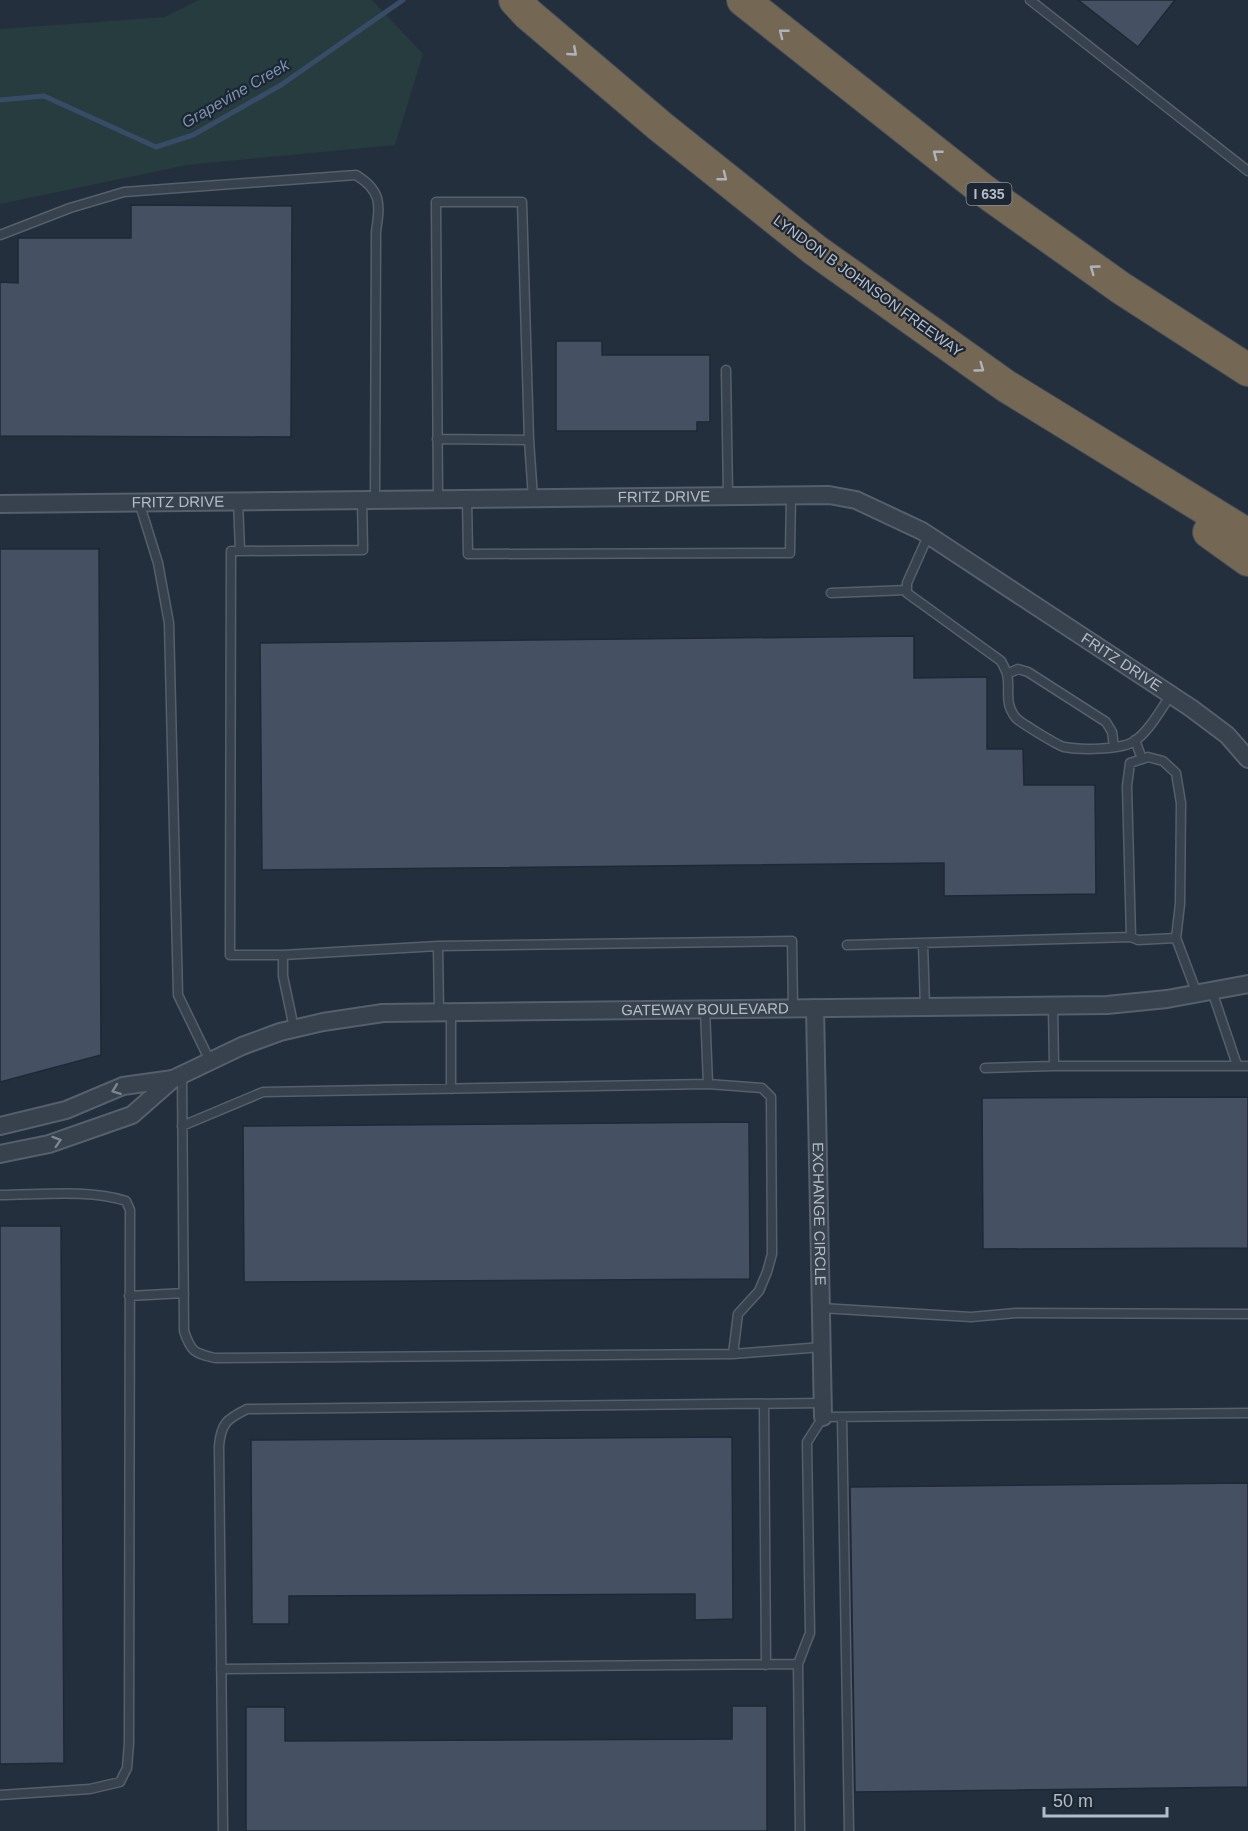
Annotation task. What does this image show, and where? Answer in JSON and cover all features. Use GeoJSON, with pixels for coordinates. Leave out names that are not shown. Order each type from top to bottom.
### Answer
{"type":"FeatureCollection","features":[{"type":"Feature","properties":{"kind":"highway","name":"I 635"},"geometry":{"type":"LineString","coordinates":[[742,0],[983,190],[1121,288],[1248,370]]}},
{"type":"Feature","properties":{"kind":"highway","name":"LYNDON B JOHNSON FREEWAY"},"geometry":{"type":"LineString","coordinates":[[521,7],[661,127],[815,250],[1006,387],[1248,535]]}},
{"type":"Feature","properties":{"kind":"highway"},"geometry":{"type":"LineString","coordinates":[[1121,288],[1248,359]]}},
{"type":"Feature","properties":{"kind":"highway"},"geometry":{"type":"LineString","coordinates":[[1006,387],[1248,560]]}},
{"type":"Feature","properties":{"kind":"street","name":"FRITZ DRIVE"},"geometry":{"type":"LineString","coordinates":[[0,504],[829,495],[856,500],[928,536],[1171,695],[1227,735],[1248,759]]}},
{"type":"Feature","properties":{"kind":"street","name":"GATEWAY BOULEVARD"},"geometry":{"type":"LineString","coordinates":[[0,1126],[66,1110],[123,1086],[178,1076],[242,1046],[294,1028],[383,1012],[1107,1005],[1248,984]]}},
{"type":"Feature","properties":{"kind":"street","name":"EXCHANGE CIRCLE"},"geometry":{"type":"LineString","coordinates":[[815,1008],[823,1410]]}},
{"type":"Feature","properties":{"kind":"street","name":"GATEWAY BOULEVARD"},"geometry":{"type":"LineString","coordinates":[[0,1154],[49,1144],[132,1115],[178,1076]]}},
{"type":"Feature","properties":{"kind":"lane"},"geometry":{"type":"LineString","coordinates":[[1030,0],[1248,171]]}},
{"type":"Feature","properties":{"kind":"lane"},"geometry":{"type":"LineString","coordinates":[[0,235],[70,208],[124,192],[356,175],[369,183],[376,194],[380,210],[376,232],[368,500],[363,550],[231,551],[230,955],[283,955],[438,946],[792,941],[793,1008]]}},
{"type":"Feature","properties":{"kind":"lane"},"geometry":{"type":"LineString","coordinates":[[438,499],[436,202],[522,202],[529,440],[533,498]]}},
{"type":"Feature","properties":{"kind":"lane"},"geometry":{"type":"LineString","coordinates":[[726,370],[728,496]]}},
{"type":"Feature","properties":{"kind":"lane"},"geometry":{"type":"LineString","coordinates":[[437,439],[529,440]]}},
{"type":"Feature","properties":{"kind":"lane"},"geometry":{"type":"LineString","coordinates":[[467,499],[468,554],[790,554],[791,496]]}},
{"type":"Feature","properties":{"kind":"lane"},"geometry":{"type":"LineString","coordinates":[[238,501],[240,551]]}},
{"type":"Feature","properties":{"kind":"lane"},"geometry":{"type":"LineString","coordinates":[[139,502],[159,562],[170,623],[178,995],[210,1061]]}},
{"type":"Feature","properties":{"kind":"lane"},"geometry":{"type":"LineString","coordinates":[[928,536],[907,583],[907,592],[1001,661],[1007,674],[1006,692],[1009,705],[1017,719],[1061,746],[1078,749],[1114,747],[1131,743],[1141,736],[1171,695]]}},
{"type":"Feature","properties":{"kind":"lane"},"geometry":{"type":"LineString","coordinates":[[831,592],[907,590]]}},
{"type":"Feature","properties":{"kind":"lane"},"geometry":{"type":"LineString","coordinates":[[1007,674],[1018,669],[1028,672],[1106,722],[1112,732],[1114,747]]}},
{"type":"Feature","properties":{"kind":"lane"},"geometry":{"type":"LineString","coordinates":[[1135,740],[1142,759]]}},
{"type":"Feature","properties":{"kind":"lane"},"geometry":{"type":"LineString","coordinates":[[1131,937],[1126,786],[1130,763],[1148,757],[1163,761],[1176,773],[1181,803],[1180,904],[1176,938],[1204,992],[1237,1065]]}},
{"type":"Feature","properties":{"kind":"lane"},"geometry":{"type":"LineString","coordinates":[[847,945],[1131,937],[1138,940],[1176,938]]}},
{"type":"Feature","properties":{"kind":"lane"},"geometry":{"type":"LineString","coordinates":[[923,943],[926,1007]]}},
{"type":"Feature","properties":{"kind":"lane"},"geometry":{"type":"LineString","coordinates":[[438,946],[452,1089]]}},
{"type":"Feature","properties":{"kind":"lane"},"geometry":{"type":"LineString","coordinates":[[283,955],[283,976],[294,1028]]}},
{"type":"Feature","properties":{"kind":"lane"},"geometry":{"type":"LineString","coordinates":[[1053,1006],[1054,1066]]}},
{"type":"Feature","properties":{"kind":"lane"},"geometry":{"type":"LineString","coordinates":[[705,1009],[708,1084]]}},
{"type":"Feature","properties":{"kind":"lane"},"geometry":{"type":"LineString","coordinates":[[985,1068],[1248,1066]]}},
{"type":"Feature","properties":{"kind":"lane"},"geometry":{"type":"LineString","coordinates":[[178,1076],[182,1125],[184,1331],[189,1346],[198,1354],[215,1358],[733,1354],[822,1347]]}},
{"type":"Feature","properties":{"kind":"lane"},"geometry":{"type":"LineString","coordinates":[[182,1125],[263,1092],[708,1084],[762,1088],[771,1097],[772,1254],[759,1291],[738,1314],[733,1354]]}},
{"type":"Feature","properties":{"kind":"lane"},"geometry":{"type":"LineString","coordinates":[[0,1195],[83,1195],[126,1201],[130,1210],[129,1743],[127,1768],[120,1782],[90,1789],[0,1795]]}},
{"type":"Feature","properties":{"kind":"lane"},"geometry":{"type":"LineString","coordinates":[[129,1296],[184,1293]]}},
{"type":"Feature","properties":{"kind":"lane"},"geometry":{"type":"LineString","coordinates":[[821,1308],[971,1317],[1016,1312],[1248,1314]]}},
{"type":"Feature","properties":{"kind":"lane"},"geometry":{"type":"LineString","coordinates":[[764,1404],[766,1665]]}},
{"type":"Feature","properties":{"kind":"lane"},"geometry":{"type":"LineString","coordinates":[[223,1831],[219,1439],[220,1432],[228,1419],[247,1408],[764,1404],[823,1410],[842,1417],[1248,1413]]}},
{"type":"Feature","properties":{"kind":"lane"},"geometry":{"type":"LineString","coordinates":[[800,1831],[798,1664],[810,1633],[807,1442],[823,1410]]}},
{"type":"Feature","properties":{"kind":"lane"},"geometry":{"type":"LineString","coordinates":[[842,1417],[849,1831]]}},
{"type":"Feature","properties":{"kind":"lane"},"geometry":{"type":"LineString","coordinates":[[221,1669],[798,1664]]}},
{"type":"Feature","properties":{"kind":"green space"},"geometry":{"type":"Polygon","coordinates":[[[199,0],[372,0],[423,54],[395,145],[187,165],[0,204],[0,29],[165,17],[199,0]]]}},
{"type":"Feature","properties":{"kind":"building"},"geometry":{"type":"Polygon","coordinates":[[[1078,0],[1175,0],[1138,47],[1078,0]]]}},
{"type":"Feature","properties":{"kind":"building"},"geometry":{"type":"Polygon","coordinates":[[[131,205],[292,206],[291,437],[0,436],[0,282],[18,283],[18,238],[131,238],[131,205]]]}},
{"type":"Feature","properties":{"kind":"building"},"geometry":{"type":"Polygon","coordinates":[[[556,341],[602,341],[602,355],[710,355],[710,422],[697,422],[697,431],[556,431],[556,341]]]}},
{"type":"Feature","properties":{"kind":"building"},"geometry":{"type":"Polygon","coordinates":[[[0,549],[99,549],[101,1055],[0,1082],[0,549]]]}},
{"type":"Feature","properties":{"kind":"building"},"geometry":{"type":"Polygon","coordinates":[[[914,636],[914,678],[987,677],[987,749],[1023,749],[1024,785],[1095,785],[1096,894],[944,896],[944,863],[262,870],[260,643],[914,636]]]}},
{"type":"Feature","properties":{"kind":"building"},"geometry":{"type":"Polygon","coordinates":[[[1248,1097],[1248,1248],[983,1249],[982,1098],[1248,1097]]]}},
{"type":"Feature","properties":{"kind":"building"},"geometry":{"type":"Polygon","coordinates":[[[749,1122],[750,1279],[244,1282],[243,1126],[749,1122]]]}},
{"type":"Feature","properties":{"kind":"building"},"geometry":{"type":"Polygon","coordinates":[[[0,1226],[61,1226],[64,1763],[0,1764],[0,1226]]]}},
{"type":"Feature","properties":{"kind":"building"},"geometry":{"type":"Polygon","coordinates":[[[732,1437],[733,1619],[695,1620],[695,1594],[289,1596],[289,1624],[252,1624],[251,1440],[732,1437]]]}},
{"type":"Feature","properties":{"kind":"building"},"geometry":{"type":"Polygon","coordinates":[[[1248,1483],[1248,1787],[855,1792],[850,1487],[1248,1483]]]}},
{"type":"Feature","properties":{"kind":"building"},"geometry":{"type":"Polygon","coordinates":[[[732,1706],[767,1706],[767,1831],[246,1831],[246,1707],[285,1707],[285,1741],[732,1739],[732,1706]]]}},
{"type":"Feature","properties":{"kind":"waterway","name":"Grapevine Creek"},"geometry":{"type":"LineString","coordinates":[[0,100],[44,96],[156,147],[193,135],[281,85],[403,0]]}}]}
